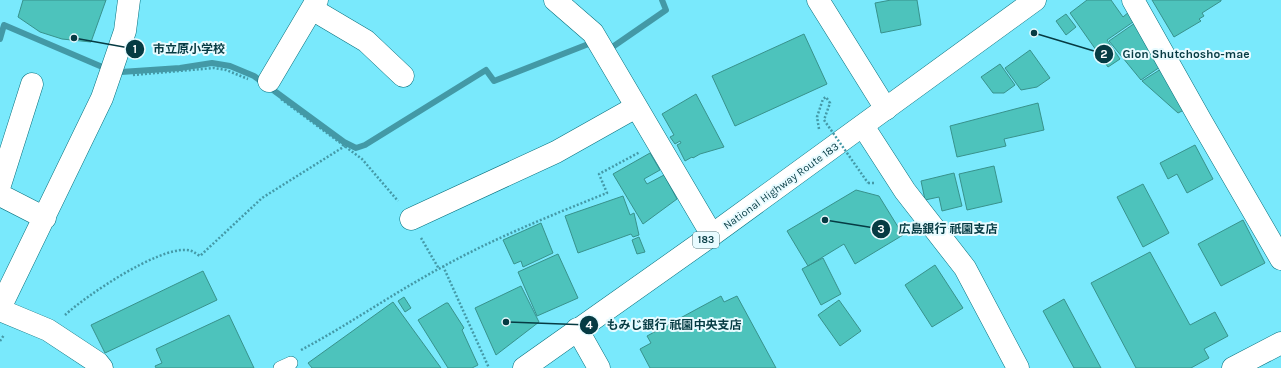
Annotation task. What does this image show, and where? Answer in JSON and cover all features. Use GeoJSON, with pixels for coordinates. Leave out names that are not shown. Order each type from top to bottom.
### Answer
{"type":"FeatureCollection","features":[{"type":"Feature","properties":{"kind":"main road"},"geometry":{"type":"LineString","coordinates":[[102,368],[98,363],[48,330],[0,309],[102,98],[125,31],[129,0]]}},
{"type":"Feature","properties":{"kind":"main road"},"geometry":{"type":"LineString","coordinates":[[555,0],[593,33],[712,235]]}},
{"type":"Feature","properties":{"kind":"main road"},"geometry":{"type":"LineString","coordinates":[[818,0],[886,109]]}},
{"type":"Feature","properties":{"kind":"main road","name":"National Highway Route 183"},"geometry":{"type":"LineString","coordinates":[[524,368],[577,329],[712,235],[1035,0]]}},
{"type":"Feature","properties":{"kind":"main road"},"geometry":{"type":"LineString","coordinates":[[1134,0],[1201,121],[1281,259]]}},
{"type":"Feature","properties":{"kind":"main road"},"geometry":{"type":"LineString","coordinates":[[267,87],[314,4],[366,41],[403,76]]}},
{"type":"Feature","properties":{"kind":"main road"},"geometry":{"type":"LineString","coordinates":[[0,185],[32,84]]}},
{"type":"Feature","properties":{"kind":"main road"},"geometry":{"type":"LineString","coordinates":[[411,219],[556,152],[636,107]]}},
{"type":"Feature","properties":{"kind":"main road"},"geometry":{"type":"LineString","coordinates":[[863,126],[905,191],[965,268],[1018,368]]}},
{"type":"Feature","properties":{"kind":"main road"},"geometry":{"type":"LineString","coordinates":[[0,195],[45,218]]}},
{"type":"Feature","properties":{"kind":"main road"},"geometry":{"type":"LineString","coordinates":[[577,329],[599,368]]}},
{"type":"Feature","properties":{"kind":"main road"},"geometry":{"type":"LineString","coordinates":[[1233,368],[1281,343]]}},
{"type":"Feature","properties":{"kind":"path"},"geometry":{"type":"LineString","coordinates":[[48,330],[74,306],[111,281],[142,263],[184,250],[192,251],[200,256],[262,198],[345,146],[267,87],[226,70],[214,68],[126,76],[111,74]]}},
{"type":"Feature","properties":{"kind":"path"},"geometry":{"type":"LineString","coordinates":[[819,129],[817,117],[823,99],[826,97],[830,104],[824,120],[868,184]]}},
{"type":"Feature","properties":{"kind":"path"},"geometry":{"type":"LineString","coordinates":[[300,350],[333,333],[443,266],[502,236],[607,193],[600,174],[657,143]]}},
{"type":"Feature","properties":{"kind":"path"},"geometry":{"type":"LineString","coordinates":[[443,266],[489,368]]}},
{"type":"Feature","properties":{"kind":"building"},"geometry":{"type":"Polygon","coordinates":[[[23,0],[106,0],[91,42],[62,39],[40,32],[18,17],[23,0]]]}},
{"type":"Feature","properties":{"kind":"building"},"geometry":{"type":"Polygon","coordinates":[[[891,0],[917,0],[921,25],[881,33],[875,3],[891,0]]]}},
{"type":"Feature","properties":{"kind":"building"},"geometry":{"type":"Polygon","coordinates":[[[1087,0],[1111,0],[1123,17],[1130,11],[1136,20],[1107,40],[1120,59],[1108,67],[1070,13],[1087,0]]]}},
{"type":"Feature","properties":{"kind":"building"},"geometry":{"type":"Polygon","coordinates":[[[1152,0],[1221,1],[1202,13],[1204,16],[1199,19],[1201,21],[1174,37],[1152,0]]]}},
{"type":"Feature","properties":{"kind":"building"},"geometry":{"type":"Polygon","coordinates":[[[1066,14],[1076,27],[1066,35],[1056,21],[1066,14]]]}},
{"type":"Feature","properties":{"kind":"building"},"geometry":{"type":"Polygon","coordinates":[[[1135,23],[1160,67],[1141,80],[1109,41],[1135,23]]]}},
{"type":"Feature","properties":{"kind":"building"},"geometry":{"type":"Polygon","coordinates":[[[804,34],[827,84],[735,126],[712,76],[804,34]]]}},
{"type":"Feature","properties":{"kind":"building"},"geometry":{"type":"Polygon","coordinates":[[[1030,50],[1050,78],[1037,87],[1021,90],[1005,68],[1030,50]]]}},
{"type":"Feature","properties":{"kind":"building"},"geometry":{"type":"Polygon","coordinates":[[[1000,64],[1015,85],[1004,93],[993,93],[981,77],[1000,64]]]}},
{"type":"Feature","properties":{"kind":"building"},"geometry":{"type":"Polygon","coordinates":[[[1161,69],[1184,110],[1178,113],[1142,81],[1161,69]]]}},
{"type":"Feature","properties":{"kind":"building"},"geometry":{"type":"Polygon","coordinates":[[[696,94],[724,147],[700,154],[685,161],[677,145],[681,143],[680,141],[675,144],[670,137],[674,135],[662,114],[696,94]]]}},
{"type":"Feature","properties":{"kind":"building"},"geometry":{"type":"Polygon","coordinates":[[[1038,103],[1044,130],[1004,139],[1006,146],[957,157],[950,126],[1038,103]]]}},
{"type":"Feature","properties":{"kind":"building"},"geometry":{"type":"Polygon","coordinates":[[[1195,145],[1213,179],[1187,193],[1177,174],[1168,179],[1160,163],[1195,145]]]}},
{"type":"Feature","properties":{"kind":"building"},"geometry":{"type":"Polygon","coordinates":[[[650,153],[660,170],[644,179],[647,184],[664,175],[677,199],[643,224],[613,174],[650,153]]]}},
{"type":"Feature","properties":{"kind":"building"},"geometry":{"type":"Polygon","coordinates":[[[994,166],[1002,202],[967,210],[959,174],[994,166]]]}},
{"type":"Feature","properties":{"kind":"building"},"geometry":{"type":"Polygon","coordinates":[[[954,173],[962,206],[942,211],[939,197],[925,200],[921,181],[954,173]]]}},
{"type":"Feature","properties":{"kind":"building"},"geometry":{"type":"Polygon","coordinates":[[[1143,184],[1169,233],[1143,247],[1117,197],[1143,184]]]}},
{"type":"Feature","properties":{"kind":"building"},"geometry":{"type":"Polygon","coordinates":[[[856,190],[879,196],[903,235],[855,264],[844,244],[808,266],[787,231],[856,190]]]}},
{"type":"Feature","properties":{"kind":"building"},"geometry":{"type":"Polygon","coordinates":[[[623,196],[630,215],[634,213],[639,235],[633,237],[631,234],[578,253],[565,216],[623,196]]]}},
{"type":"Feature","properties":{"kind":"building"},"geometry":{"type":"Polygon","coordinates":[[[1243,220],[1265,263],[1221,286],[1198,244],[1243,220]]]}},
{"type":"Feature","properties":{"kind":"building"},"geometry":{"type":"Polygon","coordinates":[[[541,223],[553,253],[523,267],[521,261],[514,264],[503,240],[541,223]]]}},
{"type":"Feature","properties":{"kind":"building"},"geometry":{"type":"Polygon","coordinates":[[[639,237],[645,252],[637,254],[632,240],[639,237]]]}},
{"type":"Feature","properties":{"kind":"building"},"geometry":{"type":"Polygon","coordinates":[[[1150,252],[1190,325],[1215,312],[1228,336],[1204,349],[1209,358],[1191,368],[1136,368],[1091,283],[1150,252]]]}},
{"type":"Feature","properties":{"kind":"building"},"geometry":{"type":"Polygon","coordinates":[[[558,254],[578,298],[537,316],[518,272],[558,254]]]}},
{"type":"Feature","properties":{"kind":"building"},"geometry":{"type":"Polygon","coordinates":[[[823,258],[841,294],[821,305],[802,269],[823,258]]]}},
{"type":"Feature","properties":{"kind":"building"},"geometry":{"type":"Polygon","coordinates":[[[935,265],[963,308],[932,327],[905,285],[935,265]]]}},
{"type":"Feature","properties":{"kind":"building"},"geometry":{"type":"Polygon","coordinates":[[[203,271],[217,300],[105,353],[91,325],[203,271]]]}},
{"type":"Feature","properties":{"kind":"building"},"geometry":{"type":"Polygon","coordinates":[[[521,286],[539,322],[496,355],[475,308],[521,286]]]}},
{"type":"Feature","properties":{"kind":"building"},"geometry":{"type":"Polygon","coordinates":[[[721,296],[724,302],[737,296],[776,368],[650,368],[640,349],[651,343],[647,336],[721,296]]]}},
{"type":"Feature","properties":{"kind":"building"},"geometry":{"type":"Polygon","coordinates":[[[404,297],[411,308],[405,312],[398,301],[404,297]]]}},
{"type":"Feature","properties":{"kind":"building"},"geometry":{"type":"Polygon","coordinates":[[[1064,299],[1101,368],[1074,368],[1043,311],[1064,299]]]}},
{"type":"Feature","properties":{"kind":"building"},"geometry":{"type":"Polygon","coordinates":[[[839,300],[861,331],[840,346],[818,315],[839,300]]]}},
{"type":"Feature","properties":{"kind":"building"},"geometry":{"type":"Polygon","coordinates":[[[393,302],[441,368],[312,368],[308,363],[393,302]]]}},
{"type":"Feature","properties":{"kind":"building"},"geometry":{"type":"Polygon","coordinates":[[[448,303],[464,328],[462,330],[478,365],[472,368],[448,368],[418,320],[448,303]]]}},
{"type":"Feature","properties":{"kind":"building"},"geometry":{"type":"Polygon","coordinates":[[[229,315],[254,368],[156,368],[155,366],[162,363],[156,349],[229,315]]]}},
{"type":"Feature","properties":{"kind":"waterway"},"geometry":{"type":"LineString","coordinates":[[611,48],[666,10],[662,0]]}},
{"type":"Feature","properties":{"kind":"waterway"},"geometry":{"type":"LineString","coordinates":[[0,39],[4,25],[107,69]]}},
{"type":"Feature","properties":{"kind":"waterway"},"geometry":{"type":"LineString","coordinates":[[121,72],[180,68],[212,63],[230,66],[254,76],[344,142],[356,148],[365,145],[486,70],[494,81],[591,43]]}},
{"type":"Feature","properties":{"kind":"place","name":"Gion Shutchosho-mae"},"geometry":{"type":"Point","coordinates":[1034,33]}},
{"type":"Feature","properties":{"kind":"place","name":"市立原小学校"},"geometry":{"type":"Point","coordinates":[74,38]}},
{"type":"Feature","properties":{"kind":"place","name":"広島銀行 祇園支店"},"geometry":{"type":"Point","coordinates":[825,220]}},
{"type":"Feature","properties":{"kind":"place","name":"もみじ銀行 祇園中央支店"},"geometry":{"type":"Point","coordinates":[506,322]}}]}
